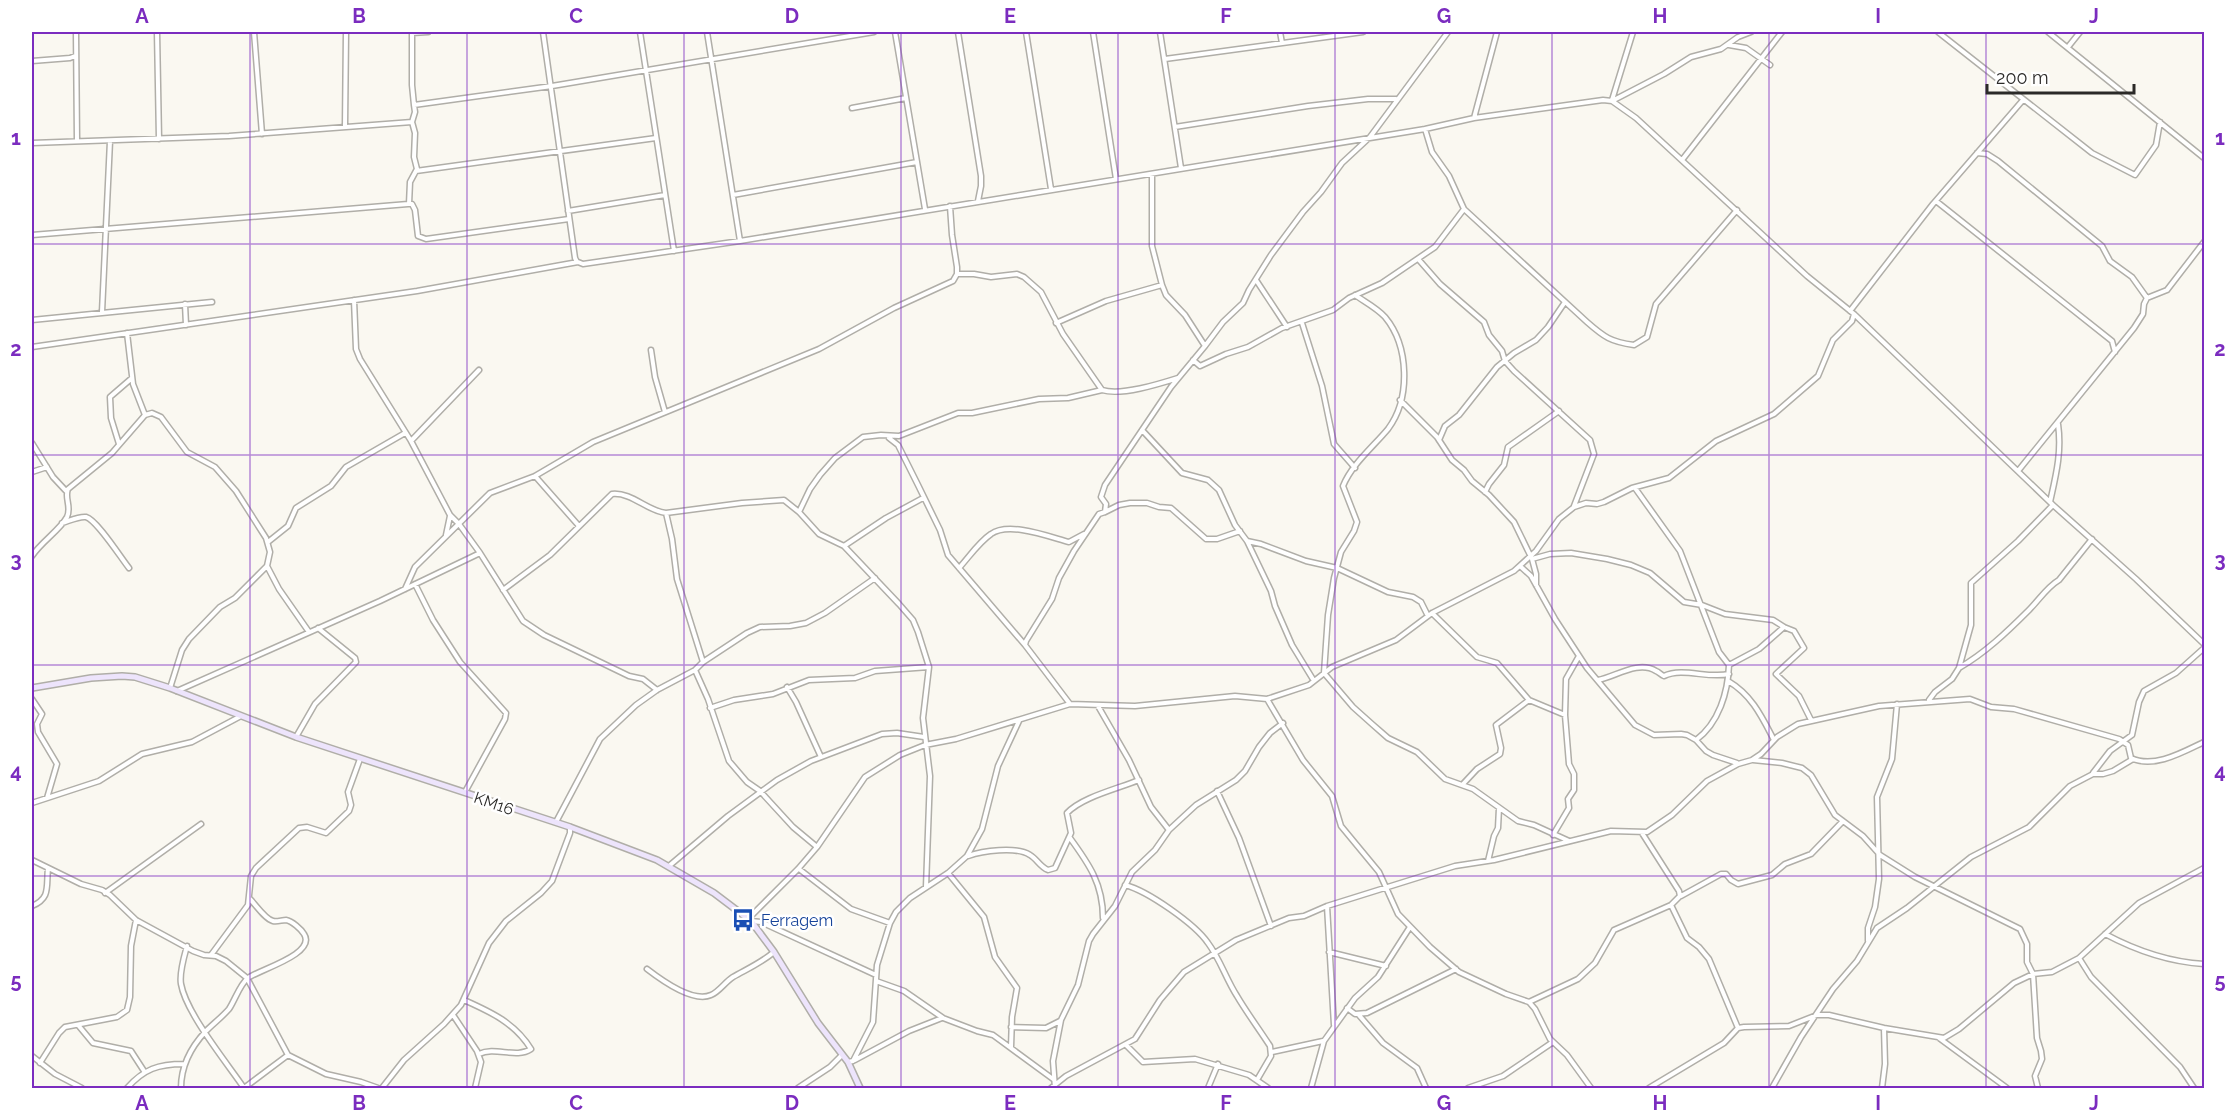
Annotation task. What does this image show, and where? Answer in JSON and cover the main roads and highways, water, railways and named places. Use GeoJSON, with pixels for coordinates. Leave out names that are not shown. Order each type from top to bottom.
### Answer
{"type":"FeatureCollection","features":[{"type":"Feature","properties":{"kind":"place","name":"Ferragem"},"geometry":{"type":"Point","coordinates":[743,920]}}]}
